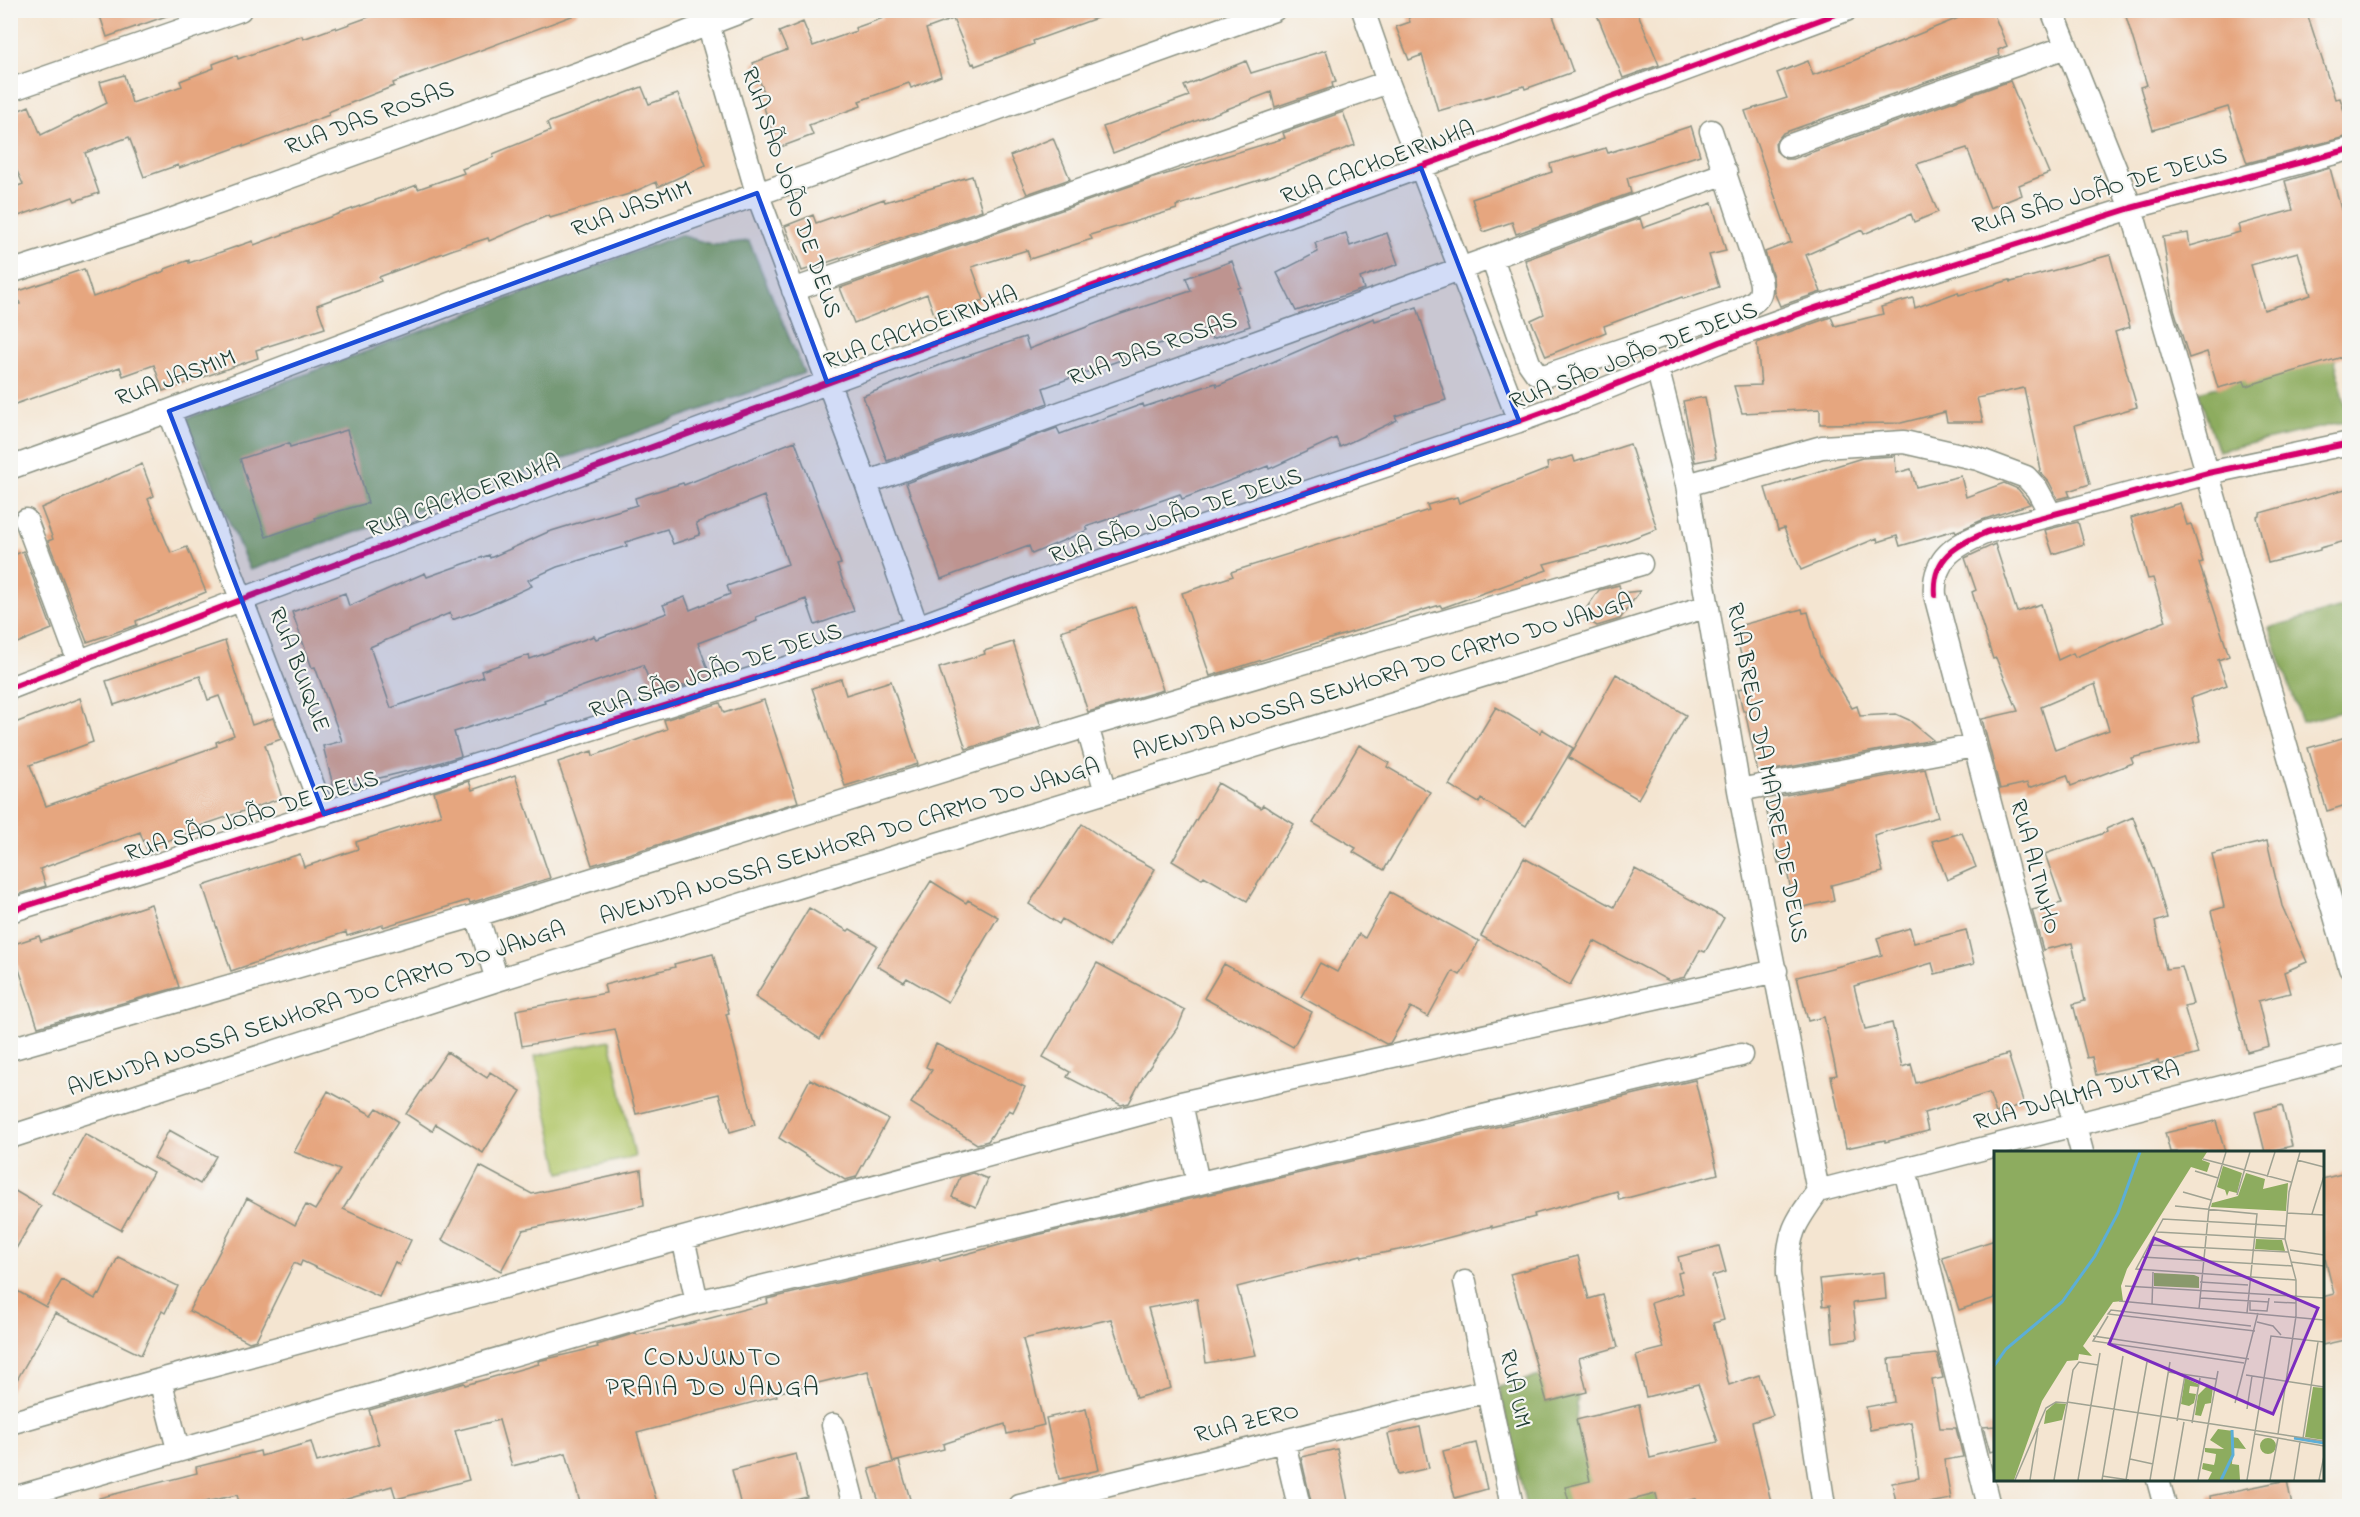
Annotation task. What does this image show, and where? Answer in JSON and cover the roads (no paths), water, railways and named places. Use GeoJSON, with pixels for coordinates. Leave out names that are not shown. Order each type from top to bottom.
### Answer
{"type":"FeatureCollection","features":[{"type":"Feature","properties":{"kind":"street"},"geometry":{"type":"LineString","coordinates":[[10,90],[240,10]]}},
{"type":"Feature","properties":{"kind":"street","name":"RUA DAS ROSAS"},"geometry":{"type":"LineString","coordinates":[[10,272],[152,227],[615,60],[705,17],[745,10]]}},
{"type":"Feature","properties":{"kind":"street","name":"RUA JASMIM"},"geometry":{"type":"LineString","coordinates":[[10,468],[169,411],[468,297],[1274,10]]}},
{"type":"Feature","properties":{"kind":"street"},"geometry":{"type":"LineString","coordinates":[[1363,10],[1388,82],[1519,421]]}},
{"type":"Feature","properties":{"kind":"street","name":"RUA CACHOEIRINHA"},"geometry":{"type":"LineString","coordinates":[[10,688],[242,598],[827,382],[1421,168],[1846,10]]}},
{"type":"Feature","properties":{"kind":"street"},"geometry":{"type":"LineString","coordinates":[[2052,10],[2131,208],[2349,968]]}},
{"type":"Feature","properties":{"kind":"street","name":"RUA SÃO JOÃO DE DEUS"},"geometry":{"type":"LineString","coordinates":[[705,17],[757,193],[866,483],[917,627]]}},
{"type":"Feature","properties":{"kind":"street"},"geometry":{"type":"LineString","coordinates":[[1788,146],[2066,46]]}},
{"type":"Feature","properties":{"kind":"street"},"geometry":{"type":"LineString","coordinates":[[793,290],[1388,82]]}},
{"type":"Feature","properties":{"kind":"street"},"geometry":{"type":"LineString","coordinates":[[1492,258],[1529,363],[1536,373],[1544,376],[1741,309],[1754,302],[1760,296],[1762,289],[1711,131]]}},
{"type":"Feature","properties":{"kind":"street","name":"RUA SÃO JOÃO DE DEUS"},"geometry":{"type":"LineString","coordinates":[[10,911],[917,627],[1039,582],[1519,421],[1818,307],[2131,208],[2349,150]]}},
{"type":"Feature","properties":{"kind":"street","name":"RUA DAS ROSAS"},"geometry":{"type":"LineString","coordinates":[[866,483],[1726,173]]}},
{"type":"Feature","properties":{"kind":"street","name":"RUA BREJO DA MADRE DE DEUS"},"geometry":{"type":"LineString","coordinates":[[1657,367],[1687,485],[1739,790],[1818,1191]]}},
{"type":"Feature","properties":{"kind":"street","name":"RUA BUIQUE"},"geometry":{"type":"LineString","coordinates":[[169,411],[324,814]]}},
{"type":"Feature","properties":{"kind":"street"},"geometry":{"type":"LineString","coordinates":[[1687,485],[1822,447],[1905,442],[1978,459],[2026,477],[2037,489],[2051,515],[2208,473],[2349,443]]}},
{"type":"Feature","properties":{"kind":"street","name":"RUA ALTINHO"},"geometry":{"type":"LineString","coordinates":[[2051,515],[1987,532],[1962,542],[1949,552],[1937,569],[1934,580],[1935,595],[1974,746],[2082,1151]]}},
{"type":"Feature","properties":{"kind":"street"},"geometry":{"type":"LineString","coordinates":[[26,520],[79,662]]}},
{"type":"Feature","properties":{"kind":"street"},"geometry":{"type":"LineString","coordinates":[[10,1049],[477,915],[1087,726],[1641,564]]}},
{"type":"Feature","properties":{"kind":"street","name":"AVENIDA NOSSA SENHORA DO CARMO DO JANGA"},"geometry":{"type":"LineString","coordinates":[[10,1137],[497,980],[1708,606]]}},
{"type":"Feature","properties":{"kind":"street"},"geometry":{"type":"LineString","coordinates":[[1087,726],[1106,792]]}},
{"type":"Feature","properties":{"kind":"street"},"geometry":{"type":"LineString","coordinates":[[1739,790],[1974,746]]}},
{"type":"Feature","properties":{"kind":"street"},"geometry":{"type":"LineString","coordinates":[[477,915],[497,980]]}},
{"type":"Feature","properties":{"kind":"street"},"geometry":{"type":"LineString","coordinates":[[10,1423],[160,1380],[1181,1103],[1776,970]]}},
{"type":"Feature","properties":{"kind":"street","name":"RUA DJALMA DUTRA"},"geometry":{"type":"LineString","coordinates":[[1818,1191],[2349,1054]]}},
{"type":"Feature","properties":{"kind":"street"},"geometry":{"type":"LineString","coordinates":[[10,1499],[697,1302],[1742,1055]]}},
{"type":"Feature","properties":{"kind":"street"},"geometry":{"type":"LineString","coordinates":[[1181,1103],[1198,1183]]}},
{"type":"Feature","properties":{"kind":"street"},"geometry":{"type":"LineString","coordinates":[[1905,1170],[1989,1506]]}},
{"type":"Feature","properties":{"kind":"street"},"geometry":{"type":"LineString","coordinates":[[1818,1191],[1791,1236],[1787,1250],[1788,1275],[1824,1506]]}},
{"type":"Feature","properties":{"kind":"street"},"geometry":{"type":"LineString","coordinates":[[683,1238],[697,1302]]}},
{"type":"Feature","properties":{"kind":"street","name":"RUA UM"},"geometry":{"type":"LineString","coordinates":[[1465,1282],[1512,1506]]}},
{"type":"Feature","properties":{"kind":"street"},"geometry":{"type":"LineString","coordinates":[[160,1380],[178,1449]]}},
{"type":"Feature","properties":{"kind":"street","name":"RUA ZERO"},"geometry":{"type":"LineString","coordinates":[[1020,1506],[1081,1500],[1284,1443],[1487,1391]]}},
{"type":"Feature","properties":{"kind":"street"},"geometry":{"type":"LineString","coordinates":[[833,1425],[854,1506]]}},
{"type":"Feature","properties":{"kind":"street"},"geometry":{"type":"LineString","coordinates":[[1284,1443],[1299,1506]]}},
{"type":"Feature","properties":{"kind":"street"},"geometry":{"type":"LineString","coordinates":[[2158,1481],[2164,1506]]}},
{"type":"Feature","properties":{"kind":"district","name":"CONJUNTO PRAIA DO JANGA"},"geometry":{"type":"Point","coordinates":[713,1374]}}]}
